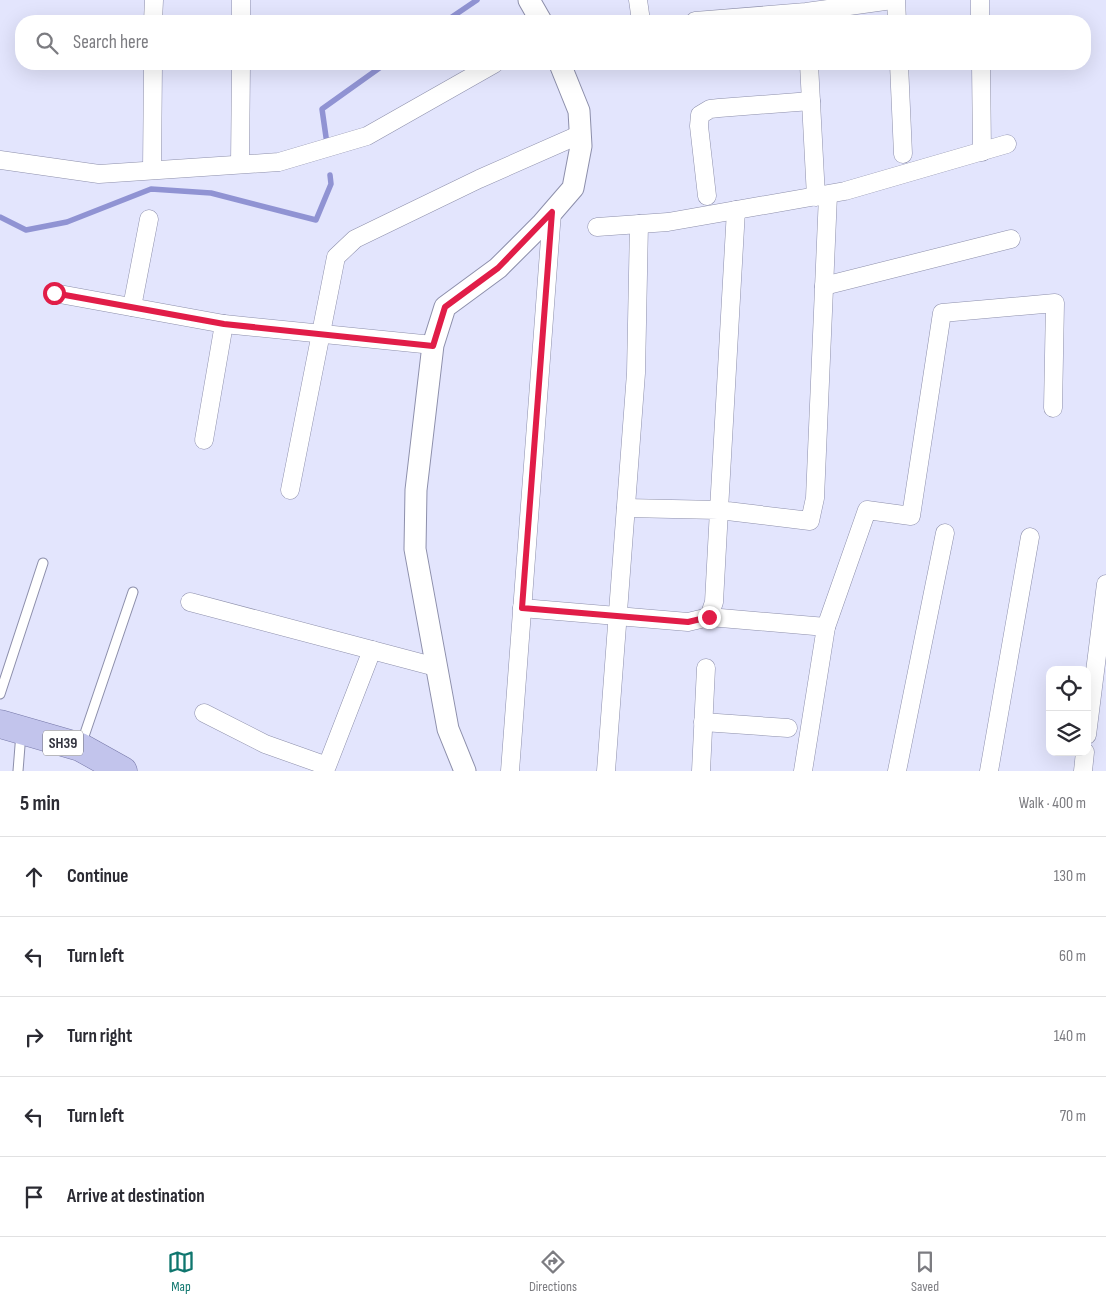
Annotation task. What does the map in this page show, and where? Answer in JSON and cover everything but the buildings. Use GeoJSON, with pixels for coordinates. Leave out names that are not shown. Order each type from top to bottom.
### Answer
{"type":"FeatureCollection","features":[{"type":"Feature","properties":{"kind":"main road","name":"SH39"},"geometry":{"type":"LineString","coordinates":[[11,727],[80,748],[123,771]]}},
{"type":"Feature","properties":{"kind":"street"},"geometry":{"type":"LineString","coordinates":[[154,0],[154,15]]}},
{"type":"Feature","properties":{"kind":"street"},"geometry":{"type":"LineString","coordinates":[[241,0],[241,15]]}},
{"type":"Feature","properties":{"kind":"street"},"geometry":{"type":"LineString","coordinates":[[528,0],[538,15]]}},
{"type":"Feature","properties":{"kind":"street"},"geometry":{"type":"LineString","coordinates":[[638,0],[639,15]]}},
{"type":"Feature","properties":{"kind":"street"},"geometry":{"type":"LineString","coordinates":[[762,15],[894,0],[896,15]]}},
{"type":"Feature","properties":{"kind":"street"},"geometry":{"type":"LineString","coordinates":[[980,0],[980,15]]}},
{"type":"Feature","properties":{"kind":"street"},"geometry":{"type":"LineString","coordinates":[[152,170],[153,70]]}},
{"type":"Feature","properties":{"kind":"street"},"geometry":{"type":"LineString","coordinates":[[240,164],[241,70]]}},
{"type":"Feature","properties":{"kind":"street"},"geometry":{"type":"LineString","coordinates":[[0,160],[99,174],[280,162],[367,136],[483,70]]}},
{"type":"Feature","properties":{"kind":"street"},"geometry":{"type":"LineString","coordinates":[[465,771],[448,728],[415,549],[416,490],[433,346],[445,307],[498,268],[573,188],[581,146],[579,111],[562,70]]}},
{"type":"Feature","properties":{"kind":"street"},"geometry":{"type":"LineString","coordinates":[[626,508],[719,510],[810,521],[815,498],[824,286],[822,196],[809,70]]}},
{"type":"Feature","properties":{"kind":"street"},"geometry":{"type":"LineString","coordinates":[[899,70],[903,154]]}},
{"type":"Feature","properties":{"kind":"street"},"geometry":{"type":"LineString","coordinates":[[981,70],[982,152]]}},
{"type":"Feature","properties":{"kind":"street"},"geometry":{"type":"LineString","coordinates":[[707,196],[699,126],[700,115],[710,109],[811,101]]}},
{"type":"Feature","properties":{"kind":"street"},"geometry":{"type":"LineString","coordinates":[[290,490],[319,335],[336,257],[355,239],[479,179],[580,134]]}},
{"type":"Feature","properties":{"kind":"street"},"geometry":{"type":"LineString","coordinates":[[597,227],[668,222],[822,196],[1007,144]]}},
{"type":"Feature","properties":{"kind":"street"},"geometry":{"type":"LineString","coordinates":[[709,617],[714,602],[736,210]]}},
{"type":"Feature","properties":{"kind":"street"},"geometry":{"type":"LineString","coordinates":[[510,771],[552,212]]}},
{"type":"Feature","properties":{"kind":"street"},"geometry":{"type":"LineString","coordinates":[[132,307],[149,219]]}},
{"type":"Feature","properties":{"kind":"street"},"geometry":{"type":"LineString","coordinates":[[606,771],[636,373],[639,224]]}},
{"type":"Feature","properties":{"kind":"street"},"geometry":{"type":"LineString","coordinates":[[824,286],[1011,239]]}},
{"type":"Feature","properties":{"kind":"street"},"geometry":{"type":"LineString","coordinates":[[54,293],[224,324],[433,346]]}},
{"type":"Feature","properties":{"kind":"street"},"geometry":{"type":"LineString","coordinates":[[804,771],[826,627],[867,510],[911,516],[942,313],[1055,303],[1052,408]]}},
{"type":"Feature","properties":{"kind":"street"},"geometry":{"type":"LineString","coordinates":[[204,440],[224,324]]}},
{"type":"Feature","properties":{"kind":"street"},"geometry":{"type":"LineString","coordinates":[[897,771],[945,533]]}},
{"type":"Feature","properties":{"kind":"street"},"geometry":{"type":"LineString","coordinates":[[989,771],[1030,537]]}},
{"type":"Feature","properties":{"kind":"street"},"geometry":{"type":"LineString","coordinates":[[1090,711],[1106,584]]}},
{"type":"Feature","properties":{"kind":"street"},"geometry":{"type":"LineString","coordinates":[[190,602],[436,667]]}},
{"type":"Feature","properties":{"kind":"street"},"geometry":{"type":"LineString","coordinates":[[522,608],[688,622],[709,617],[826,627]]}},
{"type":"Feature","properties":{"kind":"street"},"geometry":{"type":"LineString","coordinates":[[204,713],[265,744],[327,766],[372,650]]}},
{"type":"Feature","properties":{"kind":"street"},"geometry":{"type":"LineString","coordinates":[[701,771],[706,668]]}},
{"type":"Feature","properties":{"kind":"street"},"geometry":{"type":"LineString","coordinates":[[703,722],[788,728]]}},
{"type":"Feature","properties":{"kind":"street"},"geometry":{"type":"LineString","coordinates":[[1083,771],[1085,756]]}},
{"type":"Feature","properties":{"kind":"lane"},"geometry":{"type":"LineString","coordinates":[[0,694],[43,563]]}},
{"type":"Feature","properties":{"kind":"lane"},"geometry":{"type":"LineString","coordinates":[[80,748],[133,592]]}},
{"type":"Feature","properties":{"kind":"lane"},"geometry":{"type":"LineString","coordinates":[[11,727],[18,771]]}},
{"type":"Feature","properties":{"kind":"waterway"},"geometry":{"type":"LineString","coordinates":[[455,15],[477,0]]}},
{"type":"Feature","properties":{"kind":"waterway"},"geometry":{"type":"LineString","coordinates":[[327,144],[322,109],[377,70]]}},
{"type":"Feature","properties":{"kind":"waterway"},"geometry":{"type":"LineString","coordinates":[[0,217],[26,230],[67,222],[151,189],[211,193],[316,220],[331,184],[330,175]]}},
{"type":"Feature","properties":{"kind":"route"},"geometry":{"type":"LineString","coordinates":[[54,293],[224,324],[433,346],[445,307],[498,268],[552,212],[522,608],[688,622],[709,617]]}}]}
